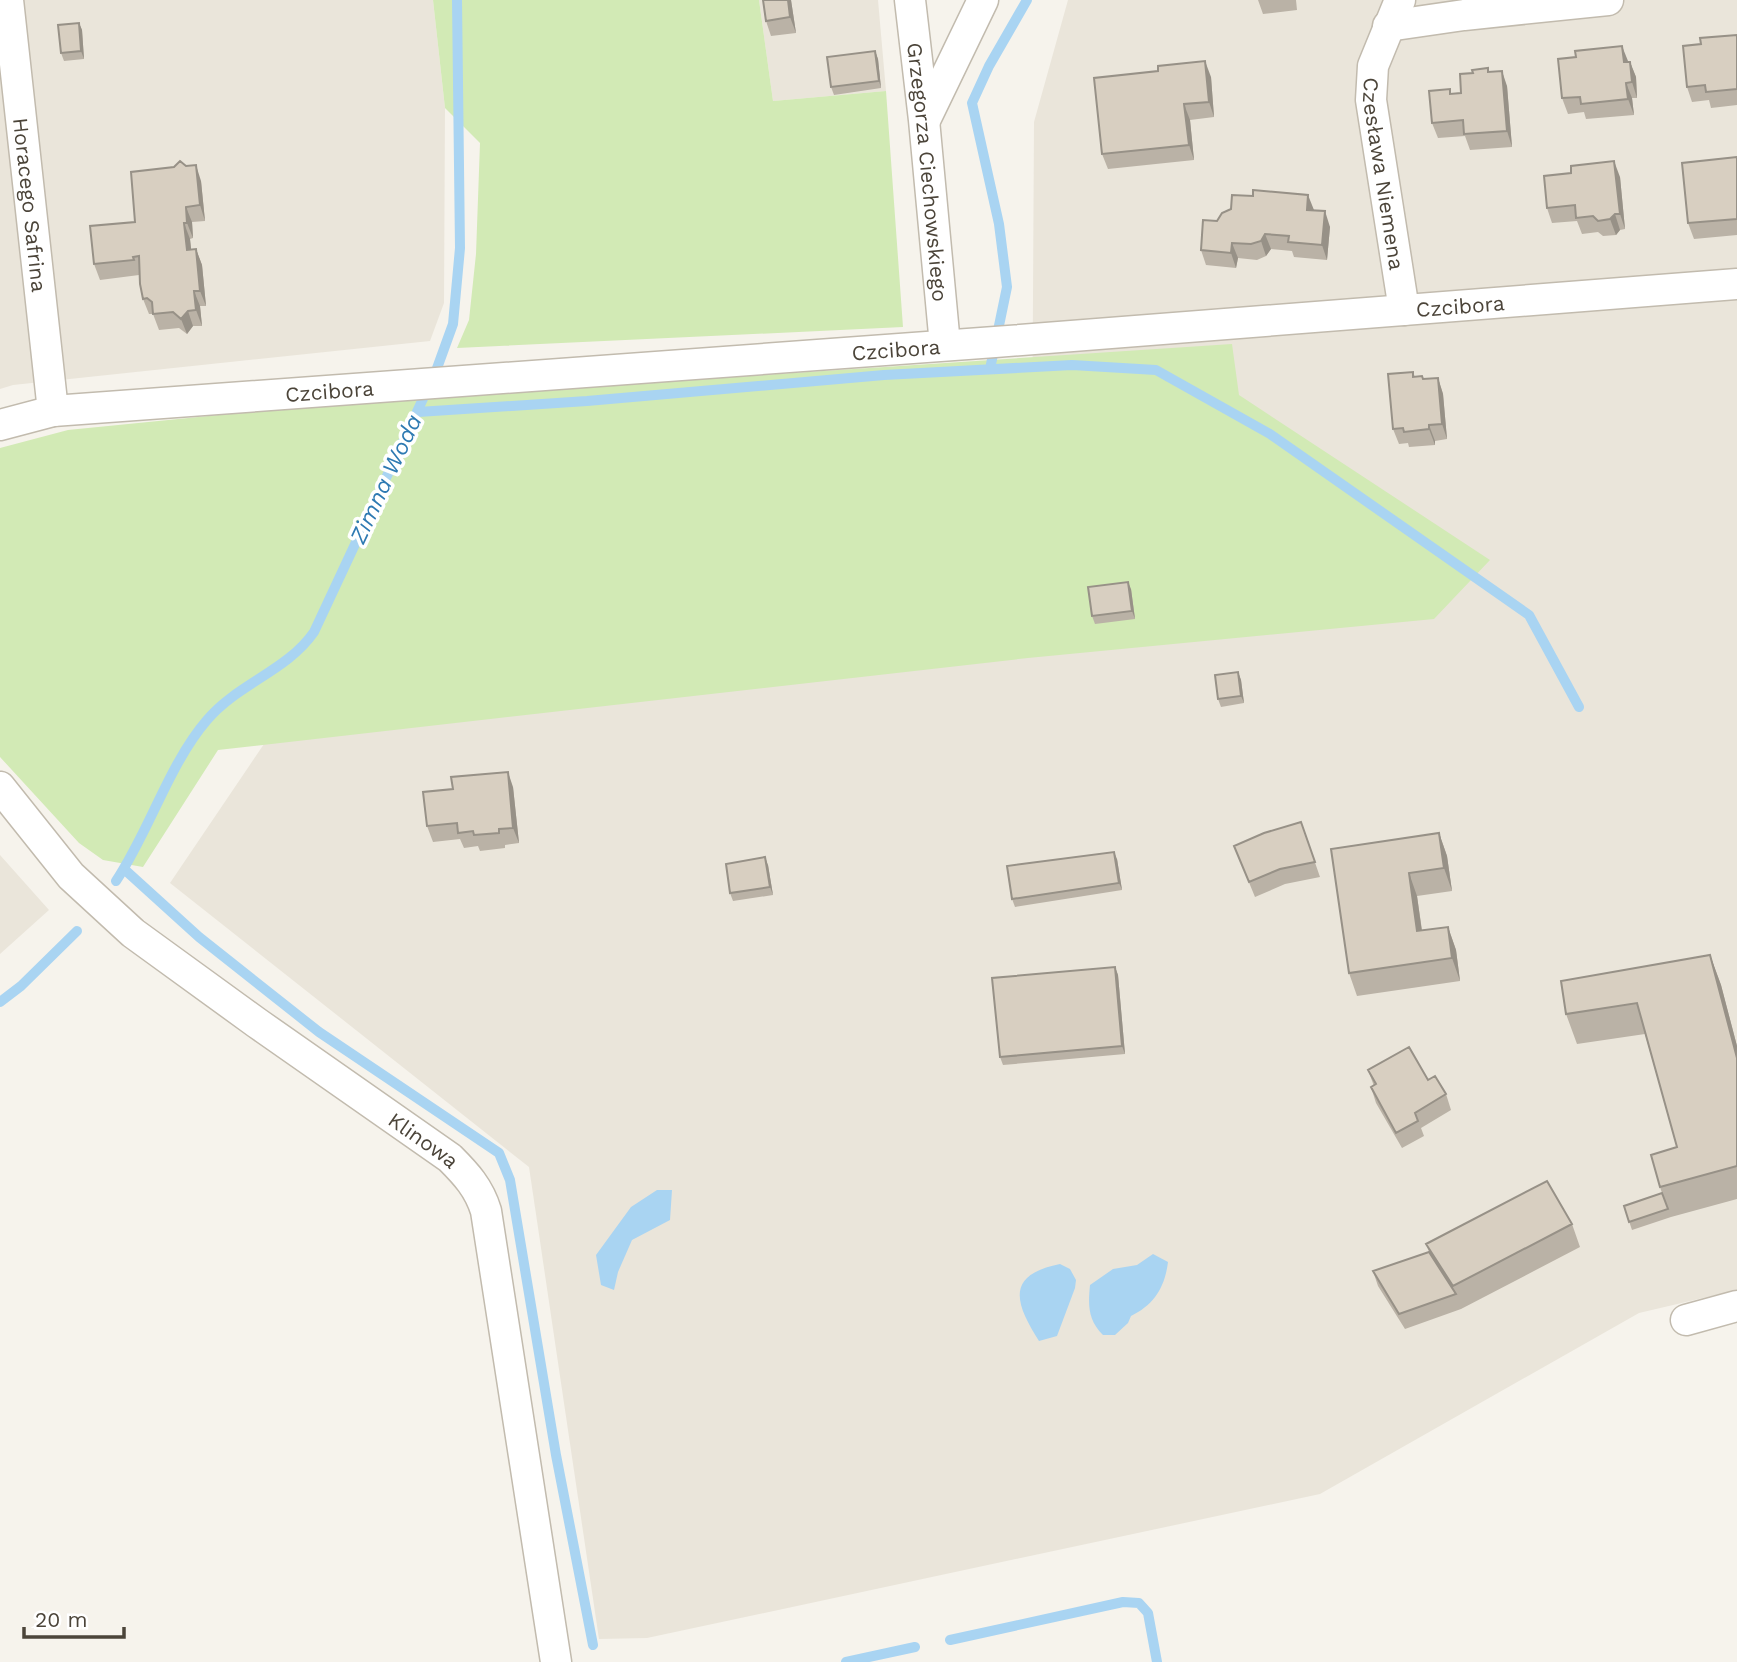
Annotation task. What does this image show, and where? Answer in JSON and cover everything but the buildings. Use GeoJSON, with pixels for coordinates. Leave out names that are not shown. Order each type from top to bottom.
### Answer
{"type":"FeatureCollection","features":[{"type":"Feature","properties":{"kind":"street","name":"Horacego Safrina"},"geometry":{"type":"LineString","coordinates":[[8,0],[53,411]]}},
{"type":"Feature","properties":{"kind":"street","name":"Grzegorza Ciechowskiego"},"geometry":{"type":"LineString","coordinates":[[910,0],[945,345]]}},
{"type":"Feature","properties":{"kind":"street"},"geometry":{"type":"LineString","coordinates":[[924,120],[983,0]]}},
{"type":"Feature","properties":{"kind":"street"},"geometry":{"type":"LineString","coordinates":[[1394,13],[1464,15],[1608,0]]}},
{"type":"Feature","properties":{"kind":"street","name":"Czesława Niemena"},"geometry":{"type":"LineString","coordinates":[[1394,13],[1373,66],[1371,100],[1404,310]]}},
{"type":"Feature","properties":{"kind":"street","name":"Czcibora"},"geometry":{"type":"LineString","coordinates":[[0,425],[53,411],[1737,284]]}},
{"type":"Feature","properties":{"kind":"street","name":"Klinowa"},"geometry":{"type":"LineString","coordinates":[[0,787],[71,876],[133,933],[450,1158],[468,1176],[481,1195],[486,1211],[556,1662]]}},
{"type":"Feature","properties":{"kind":"street"},"geometry":{"type":"LineString","coordinates":[[1686,1320],[1737,1306]]}},
{"type":"Feature","properties":{"kind":"shaded area"},"geometry":{"type":"Polygon","coordinates":[[[0,0],[433,0],[445,108],[444,303],[430,341],[13,385],[0,389],[0,0]]]}},
{"type":"Feature","properties":{"kind":"shaded area"},"geometry":{"type":"Polygon","coordinates":[[[759,0],[878,0],[886,91],[773,101],[759,0]]]}},
{"type":"Feature","properties":{"kind":"shaded area"},"geometry":{"type":"Polygon","coordinates":[[[1068,0],[1737,0],[1737,1290],[1639,1313],[1320,1494],[647,1638],[599,1639],[529,1167],[170,883],[264,744],[1031,645],[1034,122],[1068,0]]]}},
{"type":"Feature","properties":{"kind":"shaded area"},"geometry":{"type":"Polygon","coordinates":[[[0,855],[49,910],[0,954],[0,855]]]}},
{"type":"Feature","properties":{"kind":"green space"},"geometry":{"type":"Polygon","coordinates":[[[433,0],[759,0],[773,101],[886,91],[903,327],[457,348],[469,320],[476,254],[480,143],[445,108],[433,0]]]}},
{"type":"Feature","properties":{"kind":"green space"},"geometry":{"type":"Polygon","coordinates":[[[1232,344],[1239,395],[1490,560],[1434,619],[1028,658],[218,750],[143,867],[103,860],[79,843],[0,757],[0,448],[68,430],[340,403],[1232,344]]]}},
{"type":"Feature","properties":{"kind":"water"},"geometry":{"type":"Polygon","coordinates":[[[657,1190],[672,1190],[670,1220],[632,1240],[618,1272],[614,1290],[601,1285],[596,1255],[631,1207],[657,1190]]]}},
{"type":"Feature","properties":{"kind":"water"},"geometry":{"type":"Polygon","coordinates":[[[1153,1254],[1168,1262],[1157,1294],[1139,1312],[1131,1316],[1128,1323],[1115,1335],[1103,1335],[1094,1324],[1090,1312],[1090,1285],[1113,1269],[1137,1265],[1153,1254]]]}},
{"type":"Feature","properties":{"kind":"water"},"geometry":{"type":"Polygon","coordinates":[[[1060,1264],[1070,1269],[1076,1280],[1075,1288],[1057,1336],[1039,1341],[1024,1314],[1020,1292],[1030,1275],[1060,1264]]]}},
{"type":"Feature","properties":{"kind":"waterway","name":"Zimna Woda"},"geometry":{"type":"LineString","coordinates":[[116,881],[181,757],[207,720],[219,707],[290,657],[314,632],[436,371],[453,324],[460,248],[457,0]]}},
{"type":"Feature","properties":{"kind":"waterway"},"geometry":{"type":"LineString","coordinates":[[990,369],[1007,287],[999,224],[972,103],[989,66],[1027,0]]}},
{"type":"Feature","properties":{"kind":"waterway"},"geometry":{"type":"LineString","coordinates":[[418,412],[587,401],[884,375],[1072,365],[1156,370],[1270,434],[1529,615],[1579,707]]}},
{"type":"Feature","properties":{"kind":"waterway"},"geometry":{"type":"LineString","coordinates":[[124,869],[199,937],[319,1032],[499,1153],[510,1180],[556,1455],[593,1645]]}},
{"type":"Feature","properties":{"kind":"waterway","name":"Zimna Woda"},"geometry":{"type":"LineString","coordinates":[[0,1002],[21,986],[77,931]]}},
{"type":"Feature","properties":{"kind":"waterway"},"geometry":{"type":"LineString","coordinates":[[950,1640],[1123,1602],[1139,1603],[1148,1613],[1157,1662]]}},
{"type":"Feature","properties":{"kind":"waterway"},"geometry":{"type":"LineString","coordinates":[[846,1662],[915,1647]]}}]}
